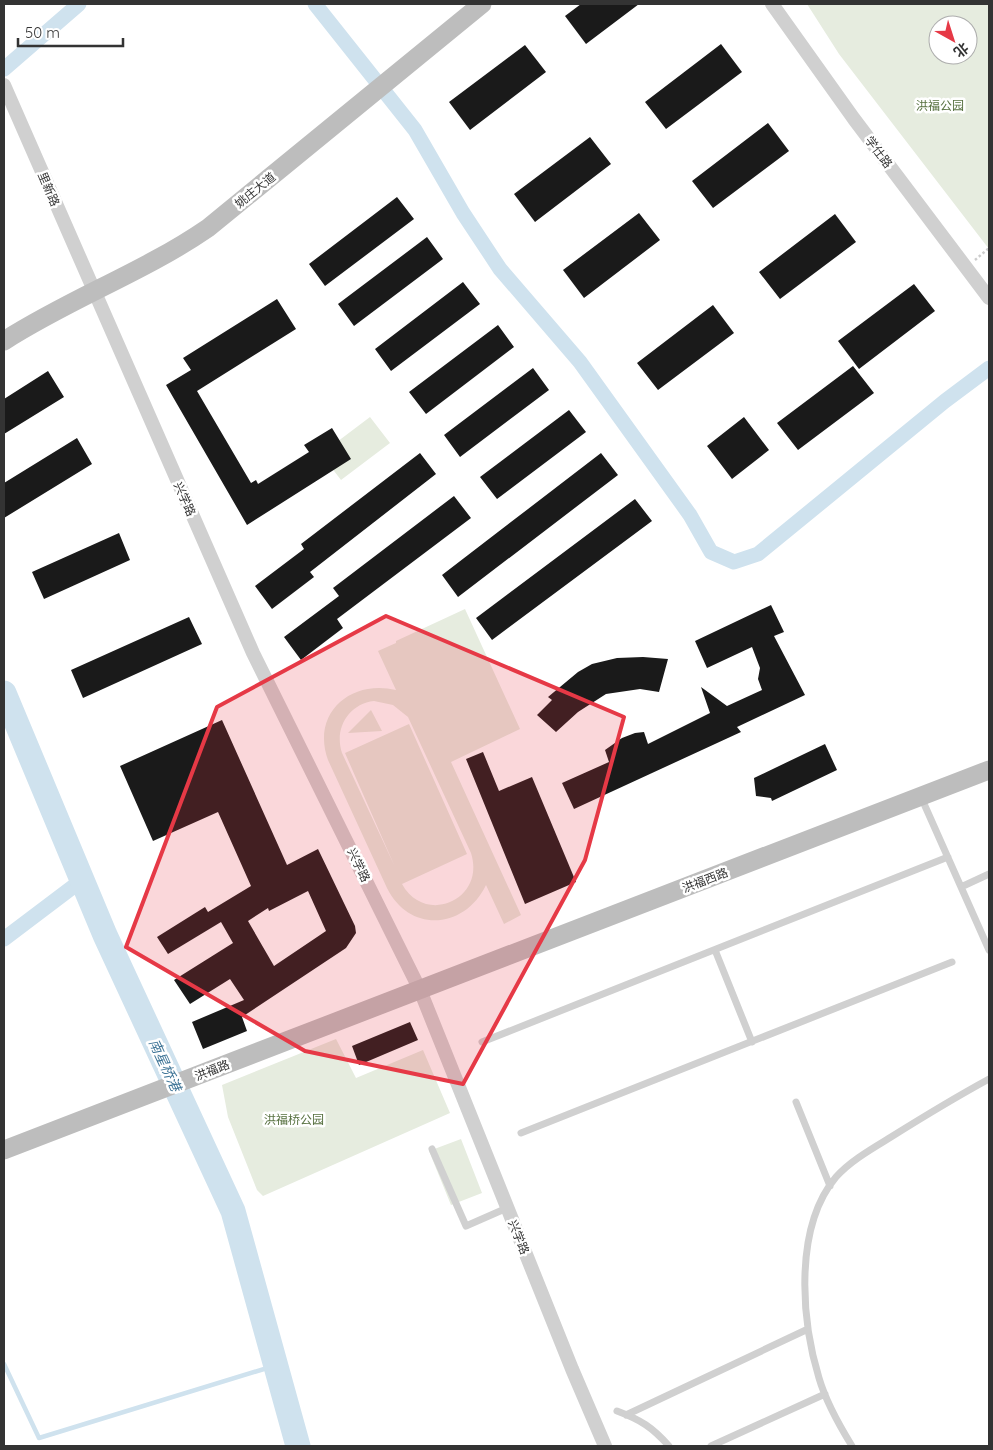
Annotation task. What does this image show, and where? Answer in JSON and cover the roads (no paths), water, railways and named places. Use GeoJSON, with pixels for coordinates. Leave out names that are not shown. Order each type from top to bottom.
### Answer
{"type":"FeatureCollection","features":[{"type":"Feature","properties":{"kind":"street","name":"姚庄大道"},"geometry":{"type":"LineString","coordinates":[[4,341],[93,292],[178,249],[243,200],[482,4]]}},
{"type":"Feature","properties":{"kind":"street","name":"学仕路"},"geometry":{"type":"LineString","coordinates":[[772,4],[854,120],[989,298]]}},
{"type":"Feature","properties":{"kind":"street","name":"里新路"},"geometry":{"type":"LineString","coordinates":[[4,85],[93,292]]}},
{"type":"Feature","properties":{"kind":"street","name":"兴学路"},"geometry":{"type":"LineString","coordinates":[[93,292],[253,653],[420,990],[572,1369],[605,1446]]}},
{"type":"Feature","properties":{"kind":"street","name":"洪福西路"},"geometry":{"type":"LineString","coordinates":[[420,990],[989,770]]}},
{"type":"Feature","properties":{"kind":"street","name":"洪福路"},"geometry":{"type":"LineString","coordinates":[[4,1150],[420,990]]}},
{"type":"Feature","properties":{"kind":"lane"},"geometry":{"type":"LineString","coordinates":[[921,797],[989,950]]}},
{"type":"Feature","properties":{"kind":"lane"},"geometry":{"type":"LineString","coordinates":[[482,1042],[948,858]]}},
{"type":"Feature","properties":{"kind":"lane"},"geometry":{"type":"LineString","coordinates":[[961,887],[989,874]]}},
{"type":"Feature","properties":{"kind":"lane"},"geometry":{"type":"LineString","coordinates":[[715,950],[752,1042]]}},
{"type":"Feature","properties":{"kind":"lane"},"geometry":{"type":"LineString","coordinates":[[522,1133],[952,962]]}},
{"type":"Feature","properties":{"kind":"lane"},"geometry":{"type":"LineString","coordinates":[[852,1446],[836,1421],[819,1380],[808,1329],[808,1239],[821,1197],[838,1176],[869,1151],[989,1079]]}},
{"type":"Feature","properties":{"kind":"lane"},"geometry":{"type":"LineString","coordinates":[[796,1102],[830,1186]]}},
{"type":"Feature","properties":{"kind":"lane"},"geometry":{"type":"LineString","coordinates":[[432,1149],[466,1226],[507,1208]]}},
{"type":"Feature","properties":{"kind":"lane"},"geometry":{"type":"LineString","coordinates":[[626,1414],[808,1329]]}},
{"type":"Feature","properties":{"kind":"lane"},"geometry":{"type":"LineString","coordinates":[[711,1446],[825,1394]]}},
{"type":"Feature","properties":{"kind":"lane"},"geometry":{"type":"LineString","coordinates":[[617,1411],[640,1420],[655,1431],[669,1446]]}},
{"type":"Feature","properties":{"kind":"waterway"},"geometry":{"type":"LineString","coordinates":[[4,69],[79,4]]}},
{"type":"Feature","properties":{"kind":"waterway"},"geometry":{"type":"LineString","coordinates":[[315,4],[415,130],[463,213],[500,269],[580,362],[690,515],[711,552],[734,562],[758,554],[945,401],[989,368]]}},
{"type":"Feature","properties":{"kind":"waterway","name":"南星桥港"},"geometry":{"type":"LineString","coordinates":[[4,693],[105,935],[233,1211],[298,1446]]}},
{"type":"Feature","properties":{"kind":"waterway"},"geometry":{"type":"LineString","coordinates":[[4,939],[82,880]]}},
{"type":"Feature","properties":{"kind":"waterway"},"geometry":{"type":"LineString","coordinates":[[4,1364],[39,1438],[277,1365]]}},
{"type":"Feature","properties":{"kind":"park label","name":"洪福公园"},"geometry":{"type":"Point","coordinates":[940,105]}},
{"type":"Feature","properties":{"kind":"park label","name":"洪福桥公园"},"geometry":{"type":"Point","coordinates":[294,1119]}}]}
